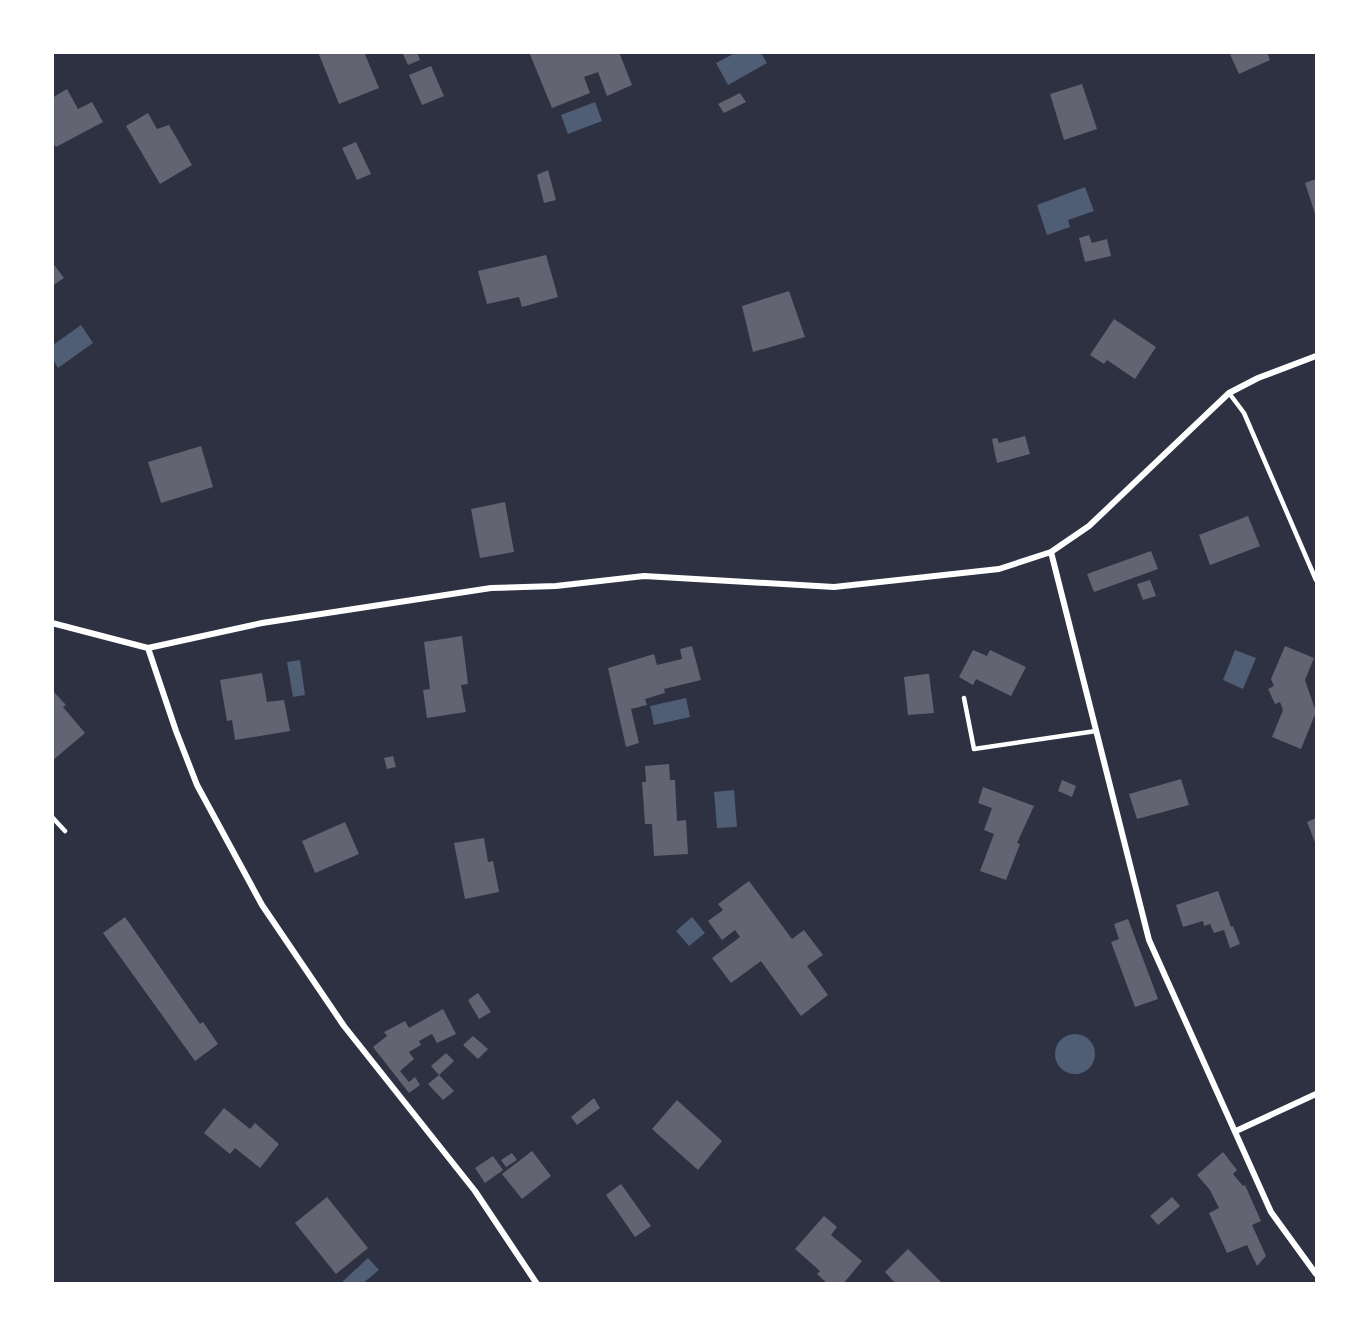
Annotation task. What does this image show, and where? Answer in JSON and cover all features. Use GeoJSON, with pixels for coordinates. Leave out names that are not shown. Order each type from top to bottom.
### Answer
{"type":"FeatureCollection","features":[{"type":"Feature","properties":{"kind":"street"},"geometry":{"type":"LineString","coordinates":[[52,623],[148,648],[262,623],[491,588],[556,586],[645,576],[834,586],[999,569],[1051,552],[1089,526],[1228,393],[1258,378],[1317,356]]}},
{"type":"Feature","properties":{"kind":"street"},"geometry":{"type":"LineString","coordinates":[[1051,552],[1149,940],[1271,1212],[1317,1274]]}},
{"type":"Feature","properties":{"kind":"street"},"geometry":{"type":"LineString","coordinates":[[148,648],[197,785],[262,905],[344,1026],[475,1191],[537,1284]]}},
{"type":"Feature","properties":{"kind":"street"},"geometry":{"type":"LineString","coordinates":[[1236,1131],[1317,1094]]}},
{"type":"Feature","properties":{"kind":"lane"},"geometry":{"type":"LineString","coordinates":[[1228,393],[1244,413],[1317,580]]}},
{"type":"Feature","properties":{"kind":"lane"},"geometry":{"type":"LineString","coordinates":[[964,698],[974,749],[1096,731]]}},
{"type":"Feature","properties":{"kind":"lane"},"geometry":{"type":"LineString","coordinates":[[52,817],[65,831]]}},
{"type":"Feature","properties":{"kind":"water"},"geometry":{"type":"Polygon","coordinates":[[[735,53],[761,53],[767,63],[728,85],[716,63],[735,53]]]}},
{"type":"Feature","properties":{"kind":"water"},"geometry":{"type":"Polygon","coordinates":[[[595,102],[602,121],[568,134],[561,115],[595,102]]]}},
{"type":"Feature","properties":{"kind":"water"},"geometry":{"type":"Polygon","coordinates":[[[1085,187],[1094,211],[1068,220],[1070,227],[1047,235],[1037,205],[1085,187]]]}},
{"type":"Feature","properties":{"kind":"water"},"geometry":{"type":"Polygon","coordinates":[[[81,325],[93,343],[58,368],[53,360],[53,345],[81,325]]]}},
{"type":"Feature","properties":{"kind":"water"},"geometry":{"type":"Polygon","coordinates":[[[1235,650],[1256,658],[1243,689],[1223,680],[1235,650]]]}},
{"type":"Feature","properties":{"kind":"water"},"geometry":{"type":"Polygon","coordinates":[[[300,660],[305,695],[293,697],[287,662],[300,660]]]}},
{"type":"Feature","properties":{"kind":"water"},"geometry":{"type":"Polygon","coordinates":[[[686,698],[690,717],[654,725],[650,706],[686,698]]]}},
{"type":"Feature","properties":{"kind":"water"},"geometry":{"type":"Polygon","coordinates":[[[734,790],[737,827],[717,828],[714,792],[734,790]]]}},
{"type":"Feature","properties":{"kind":"water"},"geometry":{"type":"Polygon","coordinates":[[[692,917],[705,933],[689,946],[676,931],[692,917]]]}},
{"type":"Feature","properties":{"kind":"water"},"geometry":{"type":"Polygon","coordinates":[[[1075,1034],[1089,1040],[1095,1054],[1089,1068],[1075,1074],[1061,1068],[1055,1054],[1061,1040],[1075,1034]]]}},
{"type":"Feature","properties":{"kind":"water"},"geometry":{"type":"Polygon","coordinates":[[[368,1258],[379,1270],[363,1283],[342,1282],[368,1258]]]}},
{"type":"Feature","properties":{"kind":"building"},"geometry":{"type":"Polygon","coordinates":[[[318,52],[364,52],[379,88],[339,104],[318,52]]]}},
{"type":"Feature","properties":{"kind":"building"},"geometry":{"type":"Polygon","coordinates":[[[402,52],[417,52],[420,60],[408,65],[402,52]]]}},
{"type":"Feature","properties":{"kind":"building"},"geometry":{"type":"Polygon","coordinates":[[[529,52],[619,52],[632,85],[607,96],[598,72],[584,77],[590,93],[552,108],[529,52]]]}},
{"type":"Feature","properties":{"kind":"building"},"geometry":{"type":"Polygon","coordinates":[[[1229,52],[1267,52],[1270,60],[1239,74],[1229,52]]]}},
{"type":"Feature","properties":{"kind":"building"},"geometry":{"type":"Polygon","coordinates":[[[431,66],[444,96],[422,105],[409,75],[431,66]]]}},
{"type":"Feature","properties":{"kind":"building"},"geometry":{"type":"Polygon","coordinates":[[[1082,84],[1097,129],[1064,140],[1050,94],[1082,84]]]}},
{"type":"Feature","properties":{"kind":"building"},"geometry":{"type":"Polygon","coordinates":[[[67,89],[78,109],[92,102],[103,122],[56,147],[52,142],[52,98],[67,89]]]}},
{"type":"Feature","properties":{"kind":"building"},"geometry":{"type":"Polygon","coordinates":[[[740,93],[746,102],[724,113],[718,104],[740,93]]]}},
{"type":"Feature","properties":{"kind":"building"},"geometry":{"type":"Polygon","coordinates":[[[148,113],[157,129],[169,125],[192,165],[160,184],[126,126],[148,113]]]}},
{"type":"Feature","properties":{"kind":"building"},"geometry":{"type":"Polygon","coordinates":[[[356,142],[371,174],[357,180],[342,148],[356,142]]]}},
{"type":"Feature","properties":{"kind":"building"},"geometry":{"type":"Polygon","coordinates":[[[548,170],[556,200],[544,203],[537,175],[548,170]]]}},
{"type":"Feature","properties":{"kind":"building"},"geometry":{"type":"Polygon","coordinates":[[[1316,179],[1316,217],[1305,183],[1316,179]]]}},
{"type":"Feature","properties":{"kind":"building"},"geometry":{"type":"Polygon","coordinates":[[[1089,235],[1092,243],[1107,239],[1111,256],[1085,262],[1079,238],[1089,235]]]}},
{"type":"Feature","properties":{"kind":"building"},"geometry":{"type":"Polygon","coordinates":[[[546,255],[558,297],[522,307],[519,297],[487,304],[478,271],[546,255]]]}},
{"type":"Feature","properties":{"kind":"building"},"geometry":{"type":"Polygon","coordinates":[[[52,262],[64,278],[52,286],[52,262]]]}},
{"type":"Feature","properties":{"kind":"building"},"geometry":{"type":"Polygon","coordinates":[[[789,291],[805,337],[753,352],[742,306],[789,291]]]}},
{"type":"Feature","properties":{"kind":"building"},"geometry":{"type":"Polygon","coordinates":[[[1114,319],[1156,347],[1135,379],[1107,360],[1104,364],[1090,355],[1114,319]]]}},
{"type":"Feature","properties":{"kind":"building"},"geometry":{"type":"Polygon","coordinates":[[[1025,436],[1030,454],[997,463],[992,439],[997,438],[999,443],[1025,436]]]}},
{"type":"Feature","properties":{"kind":"building"},"geometry":{"type":"Polygon","coordinates":[[[201,446],[213,487],[161,503],[148,462],[201,446]]]}},
{"type":"Feature","properties":{"kind":"building"},"geometry":{"type":"Polygon","coordinates":[[[505,502],[514,552],[480,558],[471,509],[505,502]]]}},
{"type":"Feature","properties":{"kind":"building"},"geometry":{"type":"Polygon","coordinates":[[[1248,516],[1260,546],[1210,565],[1199,535],[1248,516]]]}},
{"type":"Feature","properties":{"kind":"building"},"geometry":{"type":"Polygon","coordinates":[[[1151,551],[1158,569],[1094,592],[1087,574],[1151,551]]]}},
{"type":"Feature","properties":{"kind":"building"},"geometry":{"type":"Polygon","coordinates":[[[1150,580],[1156,596],[1143,600],[1137,584],[1150,580]]]}},
{"type":"Feature","properties":{"kind":"building"},"geometry":{"type":"Polygon","coordinates":[[[462,636],[468,684],[461,685],[466,712],[427,718],[423,690],[430,689],[424,642],[462,636]]]}},
{"type":"Feature","properties":{"kind":"building"},"geometry":{"type":"Polygon","coordinates":[[[692,646],[701,680],[664,689],[665,693],[645,699],[647,705],[631,709],[639,743],[626,747],[608,668],[654,654],[657,665],[682,659],[680,649],[692,646]]]}},
{"type":"Feature","properties":{"kind":"building"},"geometry":{"type":"Polygon","coordinates":[[[1285,646],[1314,658],[1305,680],[1316,712],[1301,749],[1272,737],[1283,710],[1280,702],[1275,704],[1268,689],[1274,686],[1271,679],[1285,646]]]}},
{"type":"Feature","properties":{"kind":"building"},"geometry":{"type":"Polygon","coordinates":[[[973,650],[987,656],[990,650],[1026,667],[1011,696],[976,679],[973,685],[959,677],[973,650]]]}},
{"type":"Feature","properties":{"kind":"building"},"geometry":{"type":"Polygon","coordinates":[[[262,673],[267,702],[284,700],[290,731],[235,740],[232,720],[227,721],[220,680],[262,673]]]}},
{"type":"Feature","properties":{"kind":"building"},"geometry":{"type":"Polygon","coordinates":[[[929,674],[934,713],[908,715],[904,677],[929,674]]]}},
{"type":"Feature","properties":{"kind":"building"},"geometry":{"type":"Polygon","coordinates":[[[52,690],[66,705],[63,707],[85,733],[52,761],[52,690]]]}},
{"type":"Feature","properties":{"kind":"building"},"geometry":{"type":"Polygon","coordinates":[[[393,756],[396,767],[387,769],[384,758],[393,756]]]}},
{"type":"Feature","properties":{"kind":"building"},"geometry":{"type":"Polygon","coordinates":[[[669,764],[670,780],[675,780],[677,821],[686,820],[688,854],[654,856],[652,824],[645,824],[642,782],[646,782],[645,766],[669,764]]]}},
{"type":"Feature","properties":{"kind":"building"},"geometry":{"type":"Polygon","coordinates":[[[1181,779],[1189,805],[1137,819],[1129,794],[1181,779]]]}},
{"type":"Feature","properties":{"kind":"building"},"geometry":{"type":"Polygon","coordinates":[[[1062,780],[1076,786],[1072,797],[1058,791],[1062,780]]]}},
{"type":"Feature","properties":{"kind":"building"},"geometry":{"type":"Polygon","coordinates":[[[983,787],[1034,806],[1017,843],[1020,844],[1006,880],[980,871],[994,834],[984,830],[992,808],[978,803],[983,787]]]}},
{"type":"Feature","properties":{"kind":"building"},"geometry":{"type":"Polygon","coordinates":[[[1316,818],[1316,845],[1307,822],[1316,818]]]}},
{"type":"Feature","properties":{"kind":"building"},"geometry":{"type":"Polygon","coordinates":[[[345,822],[359,854],[315,873],[302,841],[345,822]]]}},
{"type":"Feature","properties":{"kind":"building"},"geometry":{"type":"Polygon","coordinates":[[[484,838],[488,862],[493,861],[499,892],[465,899],[454,843],[484,838]]]}},
{"type":"Feature","properties":{"kind":"building"},"geometry":{"type":"Polygon","coordinates":[[[749,881],[792,939],[804,930],[823,955],[807,966],[828,995],[801,1016],[761,961],[731,983],[712,958],[740,937],[735,930],[722,940],[708,921],[723,910],[718,904],[749,881]]]}},
{"type":"Feature","properties":{"kind":"building"},"geometry":{"type":"Polygon","coordinates":[[[1218,891],[1240,944],[1230,948],[1224,930],[1214,933],[1210,924],[1204,926],[1203,921],[1183,927],[1176,905],[1218,891]]]}},
{"type":"Feature","properties":{"kind":"building"},"geometry":{"type":"Polygon","coordinates":[[[125,917],[200,1024],[203,1022],[218,1044],[195,1061],[103,933],[125,917]]]}},
{"type":"Feature","properties":{"kind":"building"},"geometry":{"type":"Polygon","coordinates":[[[1128,919],[1158,999],[1135,1007],[1111,942],[1119,939],[1114,924],[1128,919]]]}},
{"type":"Feature","properties":{"kind":"building"},"geometry":{"type":"Polygon","coordinates":[[[478,993],[491,1012],[479,1019],[468,1000],[478,993]]]}},
{"type":"Feature","properties":{"kind":"building"},"geometry":{"type":"Polygon","coordinates":[[[443,1009],[456,1034],[437,1043],[432,1034],[419,1041],[421,1045],[409,1052],[414,1059],[400,1071],[409,1082],[415,1077],[420,1085],[409,1093],[373,1047],[387,1036],[384,1032],[405,1021],[409,1028],[443,1009]]]}},
{"type":"Feature","properties":{"kind":"building"},"geometry":{"type":"Polygon","coordinates":[[[473,1036],[488,1049],[478,1059],[463,1045],[473,1036]]]}},
{"type":"Feature","properties":{"kind":"building"},"geometry":{"type":"Polygon","coordinates":[[[446,1053],[454,1061],[439,1075],[431,1066],[446,1053]]]}},
{"type":"Feature","properties":{"kind":"building"},"geometry":{"type":"Polygon","coordinates":[[[439,1075],[454,1091],[443,1100],[428,1084],[439,1075]]]}},
{"type":"Feature","properties":{"kind":"building"},"geometry":{"type":"Polygon","coordinates":[[[594,1098],[600,1108],[577,1125],[571,1117],[594,1098]]]}},
{"type":"Feature","properties":{"kind":"building"},"geometry":{"type":"Polygon","coordinates":[[[677,1100],[722,1141],[698,1170],[652,1129],[677,1100]]]}},
{"type":"Feature","properties":{"kind":"building"},"geometry":{"type":"Polygon","coordinates":[[[224,1108],[250,1129],[255,1123],[279,1144],[260,1168],[235,1148],[230,1154],[204,1133],[224,1108]]]}},
{"type":"Feature","properties":{"kind":"building"},"geometry":{"type":"Polygon","coordinates":[[[532,1151],[551,1176],[522,1199],[502,1174],[532,1151]]]}},
{"type":"Feature","properties":{"kind":"building"},"geometry":{"type":"Polygon","coordinates":[[[1223,1152],[1237,1170],[1233,1174],[1243,1186],[1245,1185],[1261,1221],[1252,1225],[1266,1256],[1257,1266],[1247,1245],[1227,1253],[1209,1213],[1219,1208],[1210,1190],[1197,1175],[1223,1152]]]}},
{"type":"Feature","properties":{"kind":"building"},"geometry":{"type":"Polygon","coordinates":[[[512,1153],[517,1160],[506,1167],[501,1160],[512,1153]]]}},
{"type":"Feature","properties":{"kind":"building"},"geometry":{"type":"Polygon","coordinates":[[[493,1156],[503,1170],[485,1183],[475,1168],[493,1156]]]}},
{"type":"Feature","properties":{"kind":"building"},"geometry":{"type":"Polygon","coordinates":[[[621,1184],[651,1226],[635,1237],[606,1195],[621,1184]]]}},
{"type":"Feature","properties":{"kind":"building"},"geometry":{"type":"Polygon","coordinates":[[[327,1197],[368,1248],[336,1274],[295,1223],[327,1197]]]}},
{"type":"Feature","properties":{"kind":"building"},"geometry":{"type":"Polygon","coordinates":[[[1172,1197],[1180,1206],[1158,1225],[1150,1216],[1172,1197]]]}},
{"type":"Feature","properties":{"kind":"building"},"geometry":{"type":"Polygon","coordinates":[[[824,1216],[837,1227],[831,1235],[862,1261],[843,1284],[828,1284],[817,1274],[820,1271],[795,1249],[824,1216]]]}},
{"type":"Feature","properties":{"kind":"building"},"geometry":{"type":"Polygon","coordinates":[[[908,1249],[943,1284],[896,1284],[885,1272],[908,1249]]]}}]}
